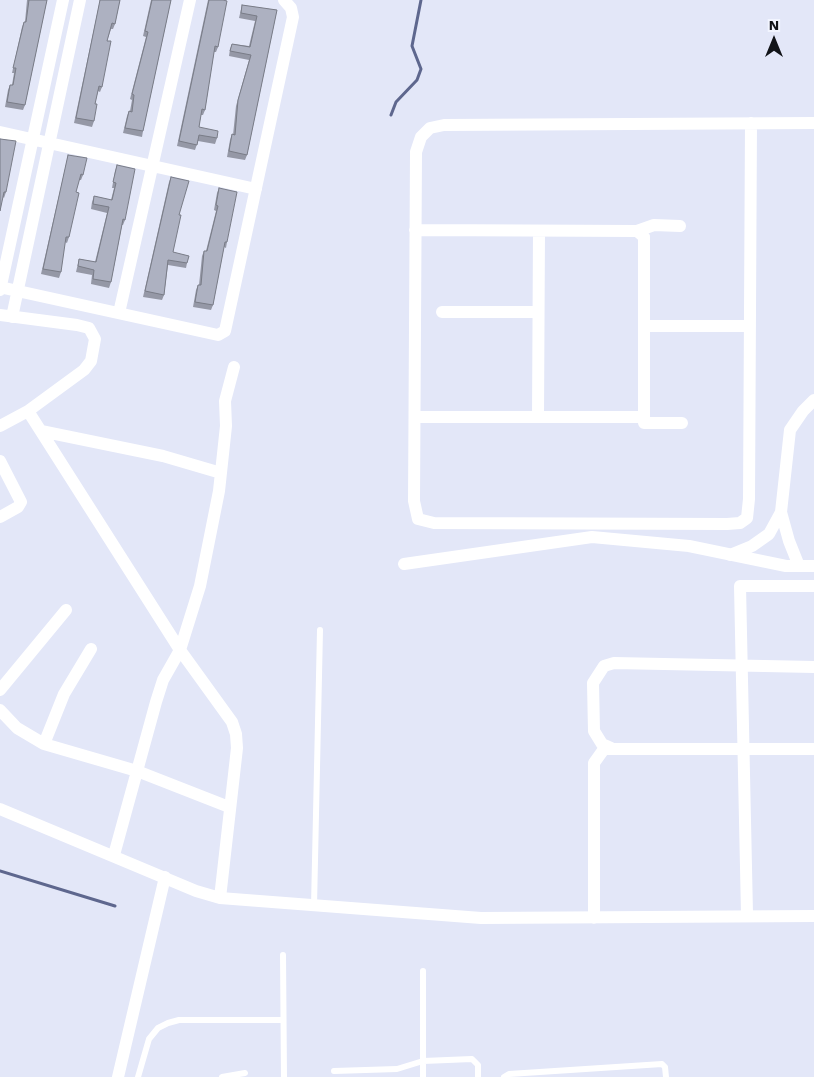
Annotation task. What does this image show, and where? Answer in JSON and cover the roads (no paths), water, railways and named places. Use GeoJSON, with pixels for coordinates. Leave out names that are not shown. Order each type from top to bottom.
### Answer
{"type":"FeatureCollection","features":[{"type":"Feature","properties":{"kind":"street"},"geometry":{"type":"LineString","coordinates":[[63,0],[0,288],[218,335],[225,331],[293,17],[291,8],[284,0]]}},
{"type":"Feature","properties":{"kind":"street"},"geometry":{"type":"LineString","coordinates":[[0,426],[28,411],[84,370],[91,361],[95,339],[89,328],[6,316],[17,291],[80,0]]}},
{"type":"Feature","properties":{"kind":"street"},"geometry":{"type":"LineString","coordinates":[[119,313],[154,166],[190,0]]}},
{"type":"Feature","properties":{"kind":"street"},"geometry":{"type":"LineString","coordinates":[[751,123],[747,518],[740,523],[426,522],[418,519],[415,510],[414,417],[415,230],[416,152],[421,137],[430,128],[444,125],[751,123],[814,123]]}},
{"type":"Feature","properties":{"kind":"street"},"geometry":{"type":"LineString","coordinates":[[0,132],[256,189]]}},
{"type":"Feature","properties":{"kind":"street"},"geometry":{"type":"LineString","coordinates":[[415,230],[636,231],[654,225],[680,226]]}},
{"type":"Feature","properties":{"kind":"street"},"geometry":{"type":"LineString","coordinates":[[538,417],[539,231]]}},
{"type":"Feature","properties":{"kind":"street"},"geometry":{"type":"LineString","coordinates":[[636,231],[644,237],[644,423],[682,423]]}},
{"type":"Feature","properties":{"kind":"street"},"geometry":{"type":"LineString","coordinates":[[442,312],[538,312]]}},
{"type":"Feature","properties":{"kind":"street"},"geometry":{"type":"LineString","coordinates":[[644,326],[750,326]]}},
{"type":"Feature","properties":{"kind":"street"},"geometry":{"type":"LineString","coordinates":[[114,855],[161,687],[180,650],[200,586],[220,473],[226,426],[225,401],[234,367]]}},
{"type":"Feature","properties":{"kind":"street"},"geometry":{"type":"LineString","coordinates":[[799,566],[789,541],[781,512],[790,430],[803,411],[814,400]]}},
{"type":"Feature","properties":{"kind":"street"},"geometry":{"type":"LineString","coordinates":[[28,411],[180,650],[232,722],[236,734],[220,898]]}},
{"type":"Feature","properties":{"kind":"street"},"geometry":{"type":"LineString","coordinates":[[414,417],[644,417]]}},
{"type":"Feature","properties":{"kind":"street"},"geometry":{"type":"LineString","coordinates":[[41,431],[163,456],[220,473]]}},
{"type":"Feature","properties":{"kind":"street"},"geometry":{"type":"LineString","coordinates":[[0,461],[21,502],[18,507],[0,517]]}},
{"type":"Feature","properties":{"kind":"street"},"geometry":{"type":"LineString","coordinates":[[730,555],[752,546],[769,534],[781,512]]}},
{"type":"Feature","properties":{"kind":"street"},"geometry":{"type":"LineString","coordinates":[[404,564],[592,537],[689,546],[786,566],[814,566]]}},
{"type":"Feature","properties":{"kind":"street"},"geometry":{"type":"LineString","coordinates":[[747,914],[740,586],[814,586]]}},
{"type":"Feature","properties":{"kind":"street"},"geometry":{"type":"LineString","coordinates":[[0,690],[66,610]]}},
{"type":"Feature","properties":{"kind":"street"},"geometry":{"type":"LineString","coordinates":[[44,744],[64,694],[92,649]]}},
{"type":"Feature","properties":{"kind":"street"},"geometry":{"type":"LineString","coordinates":[[610,748],[602,744],[594,731],[593,683],[604,666],[614,663],[814,667]]}},
{"type":"Feature","properties":{"kind":"street"},"geometry":{"type":"LineString","coordinates":[[0,710],[17,728],[44,744],[137,771],[229,807]]}},
{"type":"Feature","properties":{"kind":"street"},"geometry":{"type":"LineString","coordinates":[[594,918],[594,763],[604,749],[814,749]]}},
{"type":"Feature","properties":{"kind":"street"},"geometry":{"type":"LineString","coordinates":[[0,809],[114,855],[196,891],[220,898],[481,918],[594,918],[747,914],[814,916]]}},
{"type":"Feature","properties":{"kind":"street"},"geometry":{"type":"LineString","coordinates":[[118,1077],[165,877]]}},
{"type":"Feature","properties":{"kind":"lane"},"geometry":{"type":"LineString","coordinates":[[314,906],[320,630]]}},
{"type":"Feature","properties":{"kind":"lane"},"geometry":{"type":"LineString","coordinates":[[283,955],[282,1020],[284,1077]]}},
{"type":"Feature","properties":{"kind":"lane"},"geometry":{"type":"LineString","coordinates":[[423,971],[423,1077]]}},
{"type":"Feature","properties":{"kind":"lane"},"geometry":{"type":"LineString","coordinates":[[138,1077],[149,1040],[158,1028],[168,1023],[179,1020],[282,1020]]}},
{"type":"Feature","properties":{"kind":"lane"},"geometry":{"type":"LineString","coordinates":[[334,1071],[397,1069],[423,1061],[472,1059],[478,1065],[478,1077]]}},
{"type":"Feature","properties":{"kind":"lane"},"geometry":{"type":"LineString","coordinates":[[504,1077],[509,1074],[662,1064],[665,1067],[666,1077]]}},
{"type":"Feature","properties":{"kind":"lane"},"geometry":{"type":"LineString","coordinates":[[396,1077],[397,1069]]}},
{"type":"Feature","properties":{"kind":"lane"},"geometry":{"type":"LineString","coordinates":[[222,1077],[244,1073]]}},
{"type":"Feature","properties":{"kind":"waterway"},"geometry":{"type":"LineString","coordinates":[[391,115],[396,102],[417,80],[421,69],[412,46],[421,0]]}},
{"type":"Feature","properties":{"kind":"waterway"},"geometry":{"type":"LineString","coordinates":[[0,871],[115,906]]}}]}
